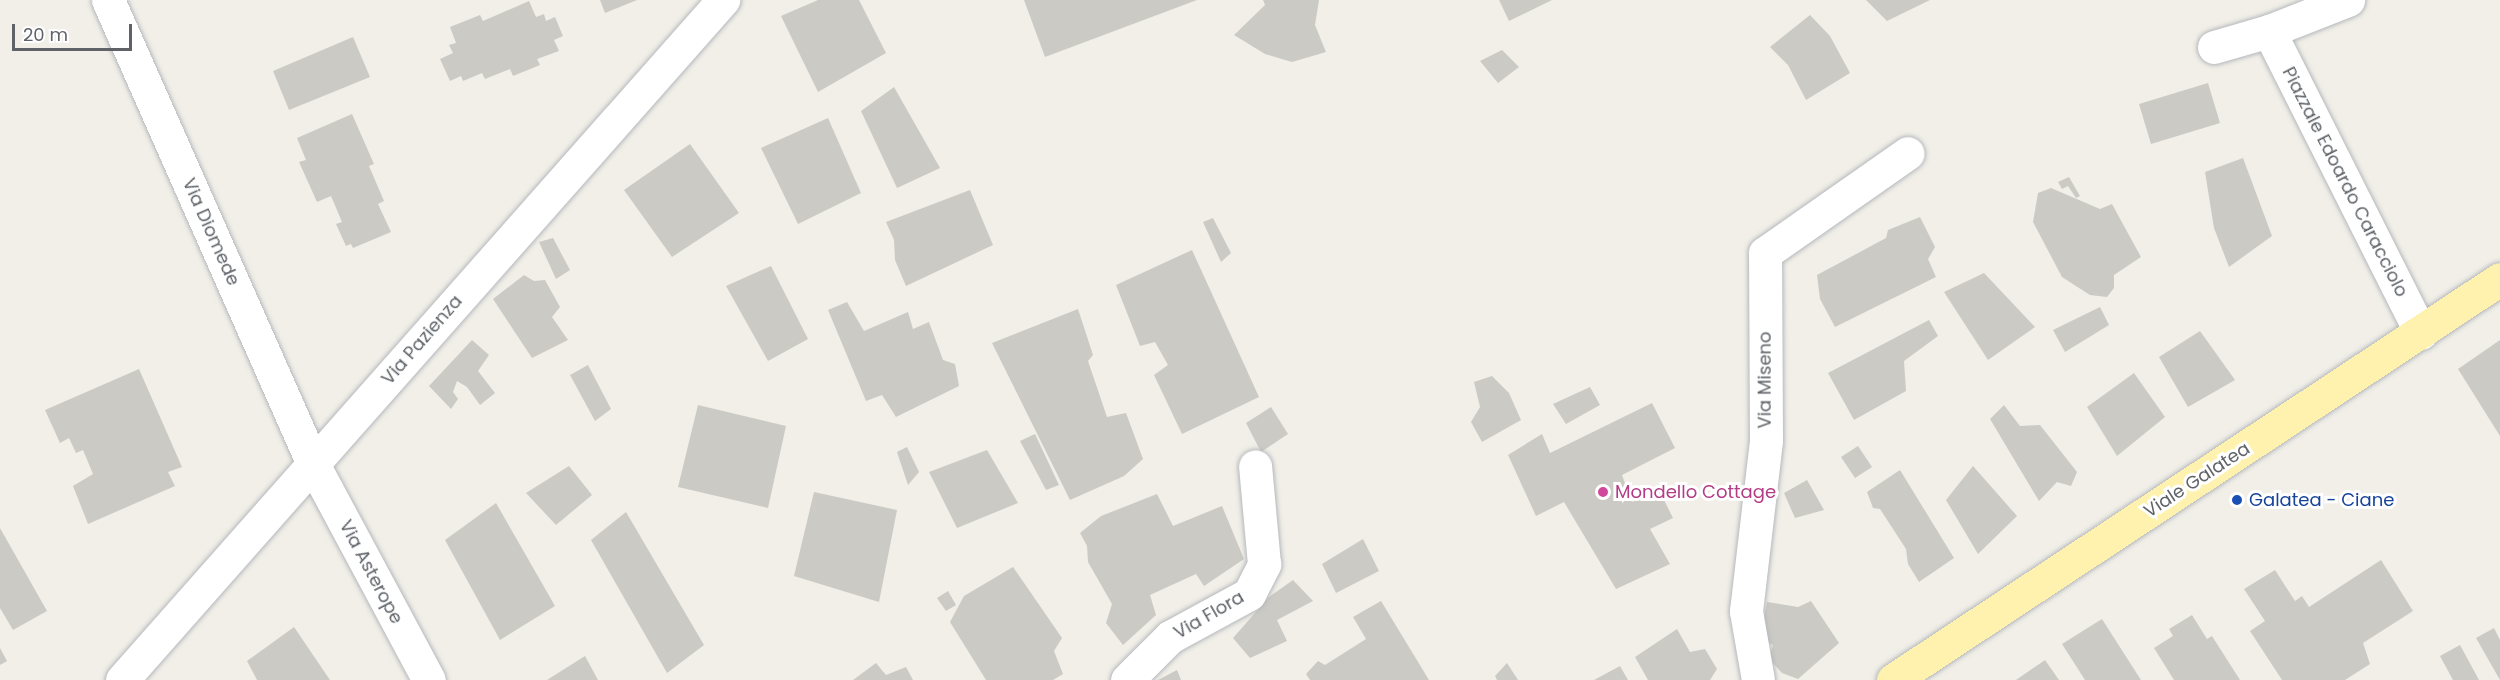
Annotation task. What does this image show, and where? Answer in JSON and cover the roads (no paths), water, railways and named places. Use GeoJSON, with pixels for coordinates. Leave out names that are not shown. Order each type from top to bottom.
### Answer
{"type":"FeatureCollection","features":[{"type":"Feature","properties":{"kind":"main road","name":"Viale Galatea"},"geometry":{"type":"LineString","coordinates":[[1893,680],[2500,279]]}},
{"type":"Feature","properties":{"kind":"street","name":"Via Diomede"},"geometry":{"type":"LineString","coordinates":[[108,0],[313,464]]}},
{"type":"Feature","properties":{"kind":"street","name":"Via Pazienza"},"geometry":{"type":"LineString","coordinates":[[122,680],[723,0]]}},
{"type":"Feature","properties":{"kind":"street"},"geometry":{"type":"LineString","coordinates":[[2214,46],[2269,31],[2348,0]]}},
{"type":"Feature","properties":{"kind":"street","name":"Piazzale Edoardo Caracciolo"},"geometry":{"type":"LineString","coordinates":[[2269,31],[2421,333]]}},
{"type":"Feature","properties":{"kind":"street","name":"Via Miseno"},"geometry":{"type":"LineString","coordinates":[[1758,680],[1746,611],[1766,440],[1765,254],[1908,153]]}},
{"type":"Feature","properties":{"kind":"street","name":"Via Asterope"},"geometry":{"type":"LineString","coordinates":[[313,464],[429,680]]}},
{"type":"Feature","properties":{"kind":"street","name":"Via Flora"},"geometry":{"type":"LineString","coordinates":[[1127,680],[1170,637],[1249,594],[1264,564],[1255,466]]}},
{"type":"Feature","properties":{"kind":"place","name":"Mondello Cottage"},"geometry":{"type":"Point","coordinates":[1603,492]}},
{"type":"Feature","properties":{"kind":"place","name":"Galatea - Ciane"},"geometry":{"type":"Point","coordinates":[2237,500]}}]}
